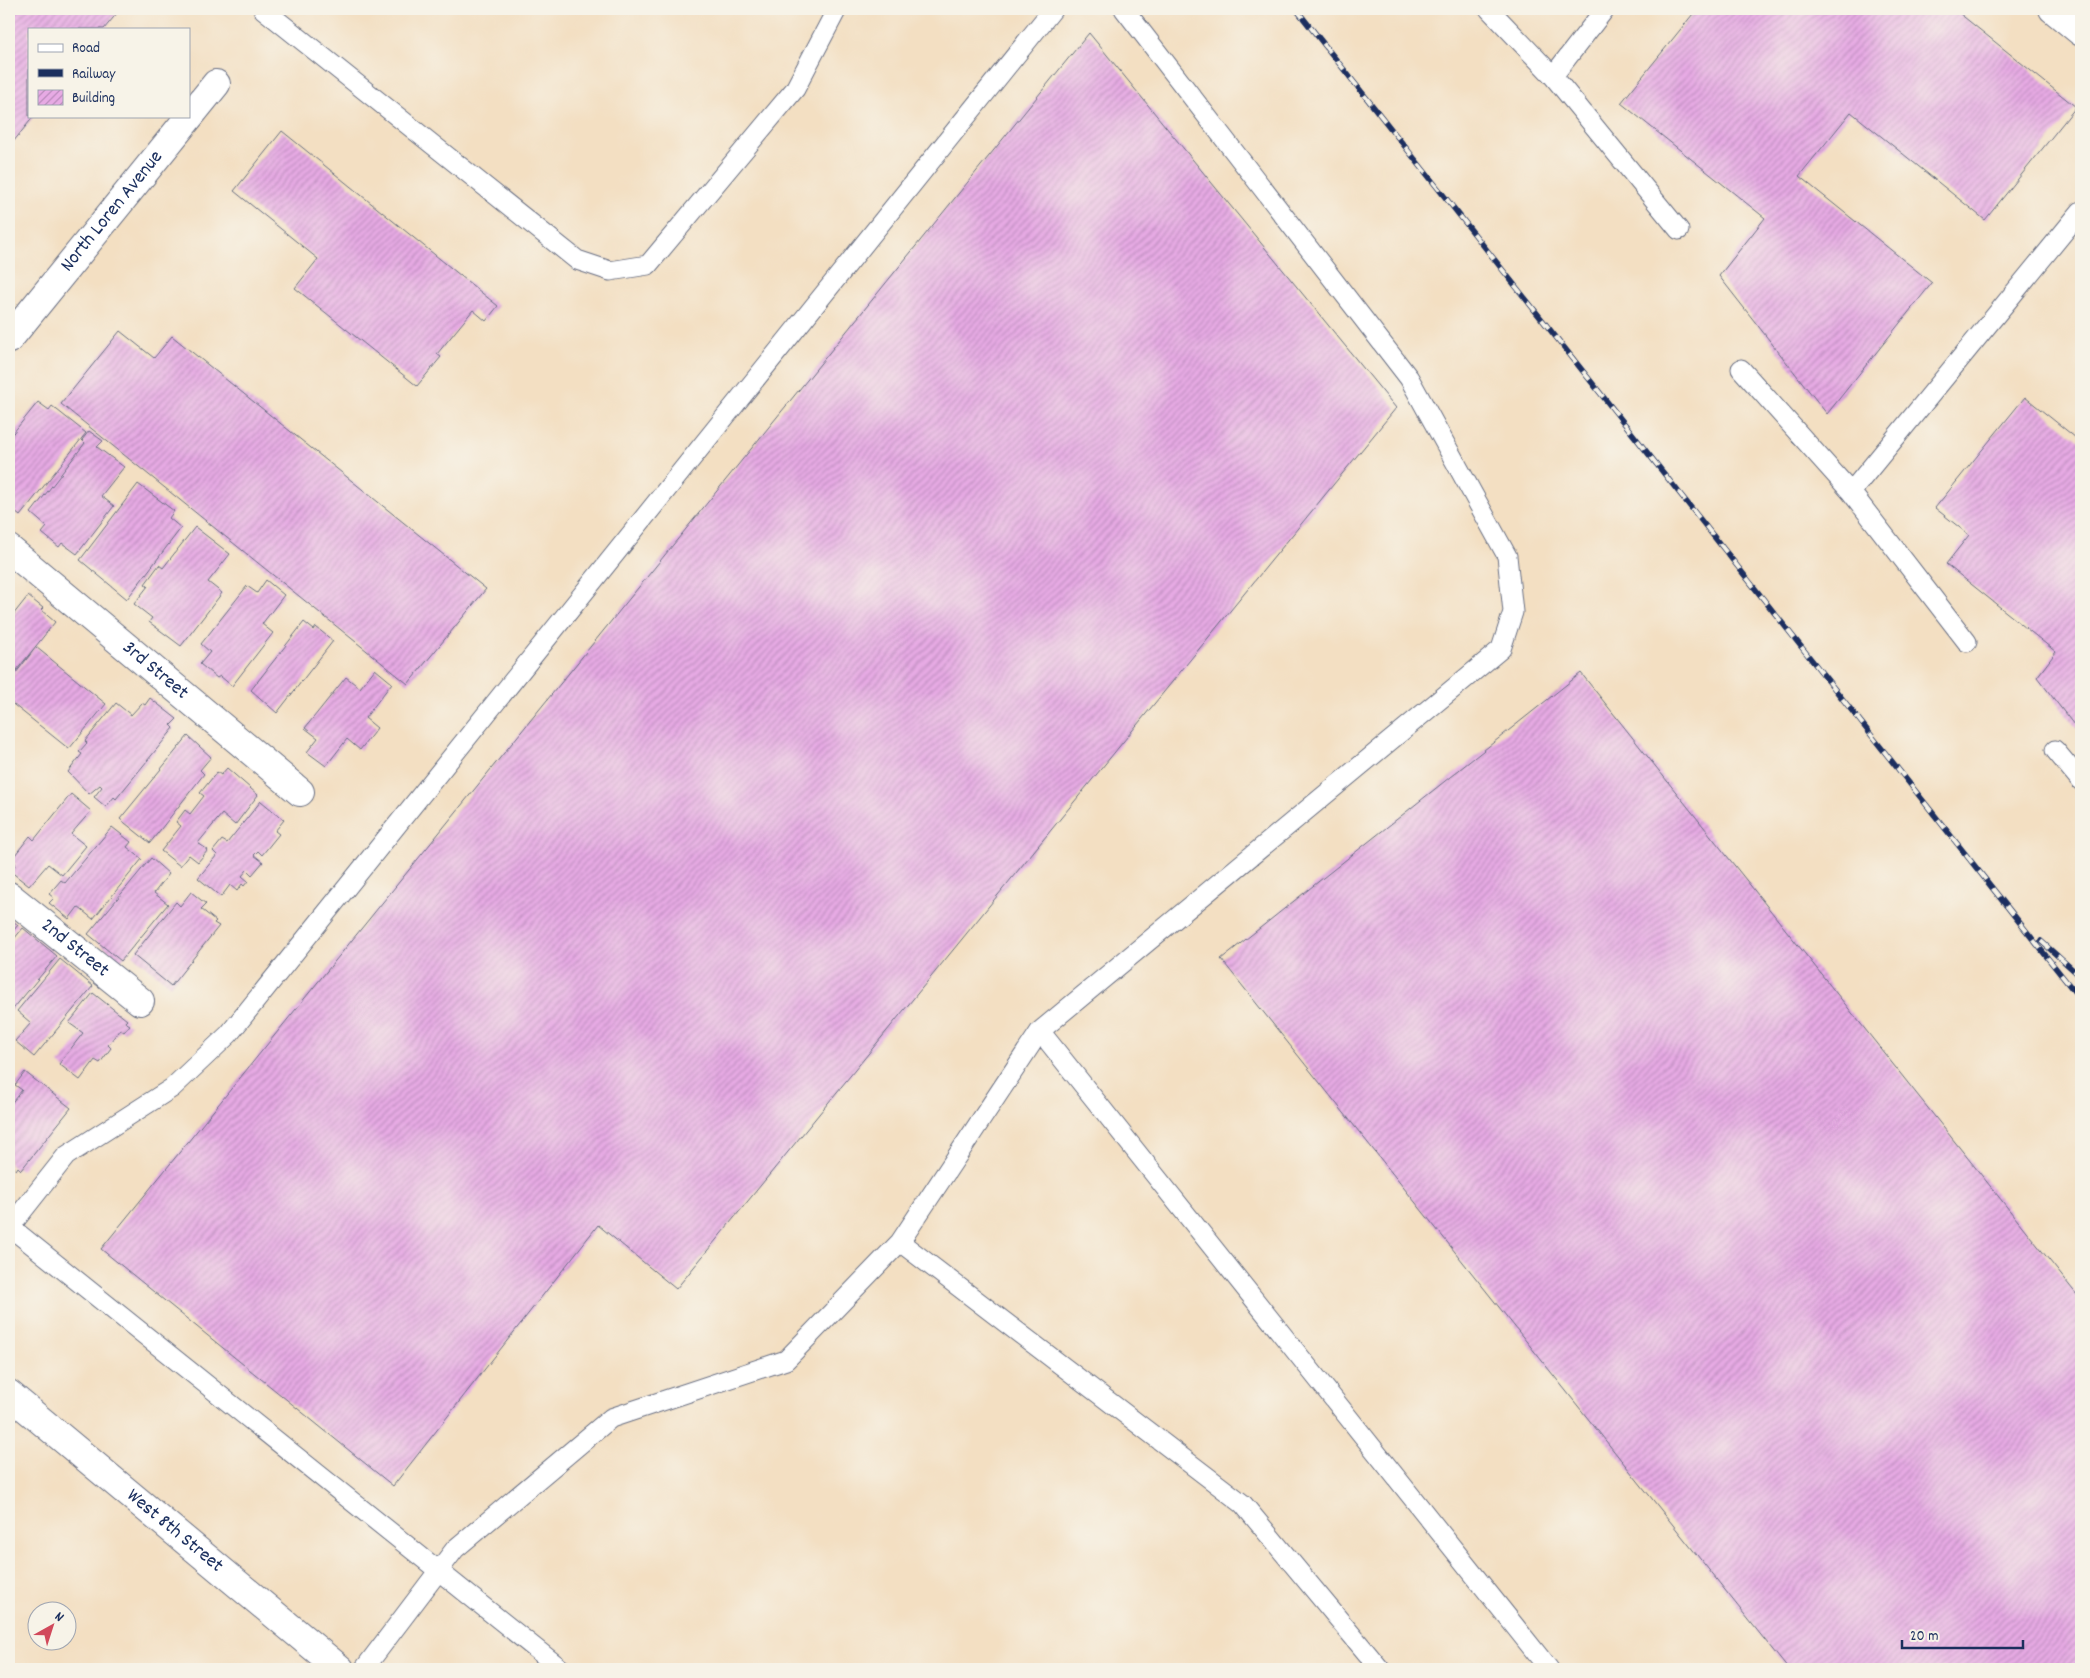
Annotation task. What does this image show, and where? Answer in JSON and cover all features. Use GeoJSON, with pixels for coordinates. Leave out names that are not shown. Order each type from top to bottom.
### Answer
{"type":"FeatureCollection","features":[{"type":"Feature","properties":{"kind":"street"},"geometry":{"type":"LineString","coordinates":[[2053,9],[2081,32]]}},
{"type":"Feature","properties":{"kind":"street","name":"North Loren Avenue"},"geometry":{"type":"LineString","coordinates":[[190,116],[216,84]]}},
{"type":"Feature","properties":{"kind":"street","name":"North Loren Avenue"},"geometry":{"type":"LineString","coordinates":[[9,339],[188,118]]}},
{"type":"Feature","properties":{"kind":"street","name":"3rd Street"},"geometry":{"type":"LineString","coordinates":[[9,549],[300,792]]}},
{"type":"Feature","properties":{"kind":"street","name":"2nd Street"},"geometry":{"type":"LineString","coordinates":[[9,896],[140,1001]]}},
{"type":"Feature","properties":{"kind":"street","name":"West 8th Street"},"geometry":{"type":"LineString","coordinates":[[9,1394],[340,1669]]}},
{"type":"Feature","properties":{"kind":"lane"},"geometry":{"type":"LineString","coordinates":[[263,9],[577,260],[610,271],[648,265],[795,89],[837,9]]}},
{"type":"Feature","properties":{"kind":"lane"},"geometry":{"type":"LineString","coordinates":[[561,1669],[9,1227],[66,1156],[172,1088],[230,1034],[1053,9]]}},
{"type":"Feature","properties":{"kind":"lane"},"geometry":{"type":"LineString","coordinates":[[364,1669],[455,1550],[611,1418],[786,1360],[900,1242],[1040,1031],[1501,649],[1512,612],[1507,556],[1409,378],[1124,9]]}},
{"type":"Feature","properties":{"kind":"lane"},"geometry":{"type":"LineString","coordinates":[[1489,9],[1553,76],[1679,230]]}},
{"type":"Feature","properties":{"kind":"lane"},"geometry":{"type":"LineString","coordinates":[[1553,76],[1606,9]]}},
{"type":"Feature","properties":{"kind":"lane"},"geometry":{"type":"LineString","coordinates":[[1850,492],[2081,211]]}},
{"type":"Feature","properties":{"kind":"lane"},"geometry":{"type":"LineString","coordinates":[[1741,368],[1850,492],[1966,642]]}},
{"type":"Feature","properties":{"kind":"lane"},"geometry":{"type":"LineString","coordinates":[[2055,750],[2081,781]]}},
{"type":"Feature","properties":{"kind":"lane"},"geometry":{"type":"LineString","coordinates":[[1040,1031],[1549,1669]]}},
{"type":"Feature","properties":{"kind":"lane"},"geometry":{"type":"LineString","coordinates":[[900,1242],[1243,1504],[1380,1669]]}},
{"type":"Feature","properties":{"kind":"building"},"geometry":{"type":"Polygon","coordinates":[[[9,9],[114,9],[118,12],[105,28],[28,28],[28,118],[32,118],[9,147],[9,9]]]}},
{"type":"Feature","properties":{"kind":"building"},"geometry":{"type":"Polygon","coordinates":[[[1697,9],[1954,9],[2076,107],[1985,220],[1851,112],[1799,176],[1932,283],[1827,414],[1719,276],[1765,218],[1621,103],[1697,9]]]}},
{"type":"Feature","properties":{"kind":"building"},"geometry":{"type":"Polygon","coordinates":[[[1089,33],[1396,408],[676,1289],[598,1225],[393,1486],[101,1249],[1089,33]]]}},
{"type":"Feature","properties":{"kind":"building"},"geometry":{"type":"Polygon","coordinates":[[[282,131],[498,306],[486,321],[473,310],[437,354],[441,357],[417,386],[295,288],[318,259],[234,191],[282,131]]]}},
{"type":"Feature","properties":{"kind":"building"},"geometry":{"type":"Polygon","coordinates":[[[120,331],[154,358],[172,336],[486,589],[408,684],[61,404],[120,331]]]}},
{"type":"Feature","properties":{"kind":"building"},"geometry":{"type":"Polygon","coordinates":[[[2025,397],[2081,442],[2081,734],[2037,677],[2056,652],[1946,564],[1969,535],[1935,508],[2025,397]]]}},
{"type":"Feature","properties":{"kind":"building"},"geometry":{"type":"Polygon","coordinates":[[[38,402],[49,410],[52,406],[86,433],[20,516],[9,507],[9,438],[38,402]]]}},
{"type":"Feature","properties":{"kind":"building"},"geometry":{"type":"Polygon","coordinates":[[[89,431],[103,441],[97,447],[124,467],[101,496],[114,506],[77,554],[62,543],[59,547],[42,533],[47,527],[31,513],[85,443],[82,440],[89,431]]]}},
{"type":"Feature","properties":{"kind":"building"},"geometry":{"type":"Polygon","coordinates":[[[138,484],[174,511],[169,518],[181,528],[127,599],[80,560],[138,484]]]}},
{"type":"Feature","properties":{"kind":"building"},"geometry":{"type":"Polygon","coordinates":[[[195,527],[230,554],[208,582],[222,593],[181,646],[149,622],[152,618],[134,604],[148,586],[145,584],[159,565],[163,568],[195,527]]]}},
{"type":"Feature","properties":{"kind":"building"},"geometry":{"type":"Polygon","coordinates":[[[266,580],[284,595],[262,624],[273,633],[232,686],[220,676],[217,678],[200,664],[210,652],[201,644],[247,586],[257,593],[266,580]]]}},
{"type":"Feature","properties":{"kind":"building"},"geometry":{"type":"Polygon","coordinates":[[[28,596],[43,608],[41,610],[55,622],[9,680],[9,620],[28,596]]]}},
{"type":"Feature","properties":{"kind":"building"},"geometry":{"type":"Polygon","coordinates":[[[304,622],[314,630],[316,627],[333,641],[277,713],[251,690],[304,622]]]}},
{"type":"Feature","properties":{"kind":"building"},"geometry":{"type":"Polygon","coordinates":[[[36,647],[106,704],[69,749],[9,701],[9,682],[36,647]]]}},
{"type":"Feature","properties":{"kind":"building"},"geometry":{"type":"Polygon","coordinates":[[[375,669],[392,683],[365,718],[377,728],[360,750],[347,739],[326,766],[307,752],[318,738],[305,728],[346,677],[360,688],[375,669]]]}},
{"type":"Feature","properties":{"kind":"building"},"geometry":{"type":"Polygon","coordinates":[[[1581,673],[2081,1300],[2081,1669],[1788,1669],[1221,959],[1581,673]]]}},
{"type":"Feature","properties":{"kind":"building"},"geometry":{"type":"Polygon","coordinates":[[[150,698],[177,719],[171,725],[174,728],[116,799],[114,797],[106,807],[94,797],[102,787],[100,785],[89,794],[68,772],[82,754],[79,752],[87,743],[85,741],[116,703],[131,715],[142,703],[145,705],[150,698]]]}},
{"type":"Feature","properties":{"kind":"building"},"geometry":{"type":"Polygon","coordinates":[[[188,736],[211,757],[200,770],[204,774],[150,843],[120,819],[188,736]]]}},
{"type":"Feature","properties":{"kind":"building"},"geometry":{"type":"Polygon","coordinates":[[[227,768],[258,795],[235,825],[222,814],[198,843],[208,850],[198,862],[189,855],[180,866],[161,851],[181,826],[176,822],[185,810],[190,814],[204,796],[200,793],[217,772],[221,775],[227,768]]]}},
{"type":"Feature","properties":{"kind":"building"},"geometry":{"type":"Polygon","coordinates":[[[71,794],[91,811],[71,834],[86,846],[62,875],[48,864],[29,886],[10,871],[16,864],[11,860],[30,836],[34,840],[71,794]]]}},
{"type":"Feature","properties":{"kind":"building"},"geometry":{"type":"Polygon","coordinates":[[[261,801],[284,820],[275,831],[279,834],[262,855],[258,851],[254,855],[263,862],[252,875],[247,870],[242,876],[248,881],[244,886],[242,884],[237,891],[230,885],[221,897],[198,878],[217,855],[213,851],[222,840],[227,843],[261,801]]]}},
{"type":"Feature","properties":{"kind":"building"},"geometry":{"type":"Polygon","coordinates":[[[112,827],[131,842],[127,847],[142,859],[93,919],[78,907],[69,919],[49,903],[54,898],[49,894],[61,880],[65,883],[112,827]]]}},
{"type":"Feature","properties":{"kind":"building"},"geometry":{"type":"Polygon","coordinates":[[[151,858],[169,874],[154,893],[168,904],[121,961],[88,934],[151,858]]]}},
{"type":"Feature","properties":{"kind":"building"},"geometry":{"type":"Polygon","coordinates":[[[191,892],[206,904],[201,909],[216,921],[214,923],[219,926],[171,986],[133,955],[176,902],[180,906],[191,892]]]}},
{"type":"Feature","properties":{"kind":"building"},"geometry":{"type":"Polygon","coordinates":[[[9,918],[18,925],[9,936],[9,918]]]}},
{"type":"Feature","properties":{"kind":"building"},"geometry":{"type":"Polygon","coordinates":[[[23,928],[57,956],[9,1014],[9,945],[23,928]]]}},
{"type":"Feature","properties":{"kind":"building"},"geometry":{"type":"Polygon","coordinates":[[[60,959],[93,986],[34,1057],[15,1041],[31,1023],[17,1011],[60,959]]]}},
{"type":"Feature","properties":{"kind":"building"},"geometry":{"type":"Polygon","coordinates":[[[93,993],[127,1020],[125,1022],[130,1025],[124,1032],[120,1029],[108,1045],[111,1048],[100,1063],[95,1060],[80,1080],[59,1064],[83,1033],[69,1023],[93,993]]]}},
{"type":"Feature","properties":{"kind":"building"},"geometry":{"type":"Polygon","coordinates":[[[25,1072],[71,1108],[21,1170],[18,1167],[16,1170],[9,1164],[9,1106],[22,1090],[15,1085],[25,1072]]]}},
{"type":"Feature","properties":{"kind":"railway"},"geometry":{"type":"LineString","coordinates":[[1296,9],[2081,1000]]}},
{"type":"Feature","properties":{"kind":"railway"},"geometry":{"type":"LineString","coordinates":[[2041,941],[2081,977]]}}]}
